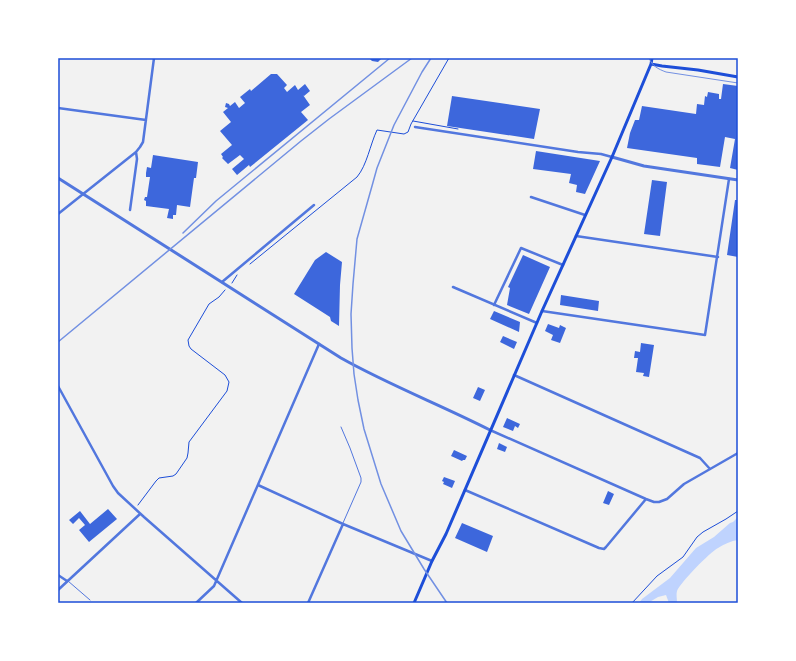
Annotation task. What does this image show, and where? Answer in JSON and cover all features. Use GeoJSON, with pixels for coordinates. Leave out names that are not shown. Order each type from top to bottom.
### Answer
{"type":"FeatureCollection","features":[{"type":"Feature","properties":{"kind":"main road"},"geometry":{"type":"LineString","coordinates":[[414,603],[432,561],[446,534],[542,311],[612,157],[651,64],[652,58]]}},
{"type":"Feature","properties":{"kind":"main road"},"geometry":{"type":"LineString","coordinates":[[651,64],[738,77]]}},
{"type":"Feature","properties":{"kind":"street"},"geometry":{"type":"LineString","coordinates":[[58,214],[136,152],[140,147],[143,142],[154,58]]}},
{"type":"Feature","properties":{"kind":"street"},"geometry":{"type":"LineString","coordinates":[[58,108],[146,120]]}},
{"type":"Feature","properties":{"kind":"street"},"geometry":{"type":"LineString","coordinates":[[415,127],[578,152],[601,154],[644,166],[738,180]]}},
{"type":"Feature","properties":{"kind":"street"},"geometry":{"type":"LineString","coordinates":[[130,210],[137,159],[136,152]]}},
{"type":"Feature","properties":{"kind":"street"},"geometry":{"type":"LineString","coordinates":[[58,178],[358,368],[490,430],[646,499],[654,502],[660,502],[669,498],[684,484],[738,453]]}},
{"type":"Feature","properties":{"kind":"street"},"geometry":{"type":"LineString","coordinates":[[542,311],[705,335],[729,179]]}},
{"type":"Feature","properties":{"kind":"street"},"geometry":{"type":"LineString","coordinates":[[531,197],[585,216]]}},
{"type":"Feature","properties":{"kind":"street"},"geometry":{"type":"LineString","coordinates":[[222,282],[314,205]]}},
{"type":"Feature","properties":{"kind":"street"},"geometry":{"type":"LineString","coordinates":[[576,236],[718,257]]}},
{"type":"Feature","properties":{"kind":"street"},"geometry":{"type":"LineString","coordinates":[[494,304],[521,248],[563,264]]}},
{"type":"Feature","properties":{"kind":"street"},"geometry":{"type":"LineString","coordinates":[[453,286],[537,323]]}},
{"type":"Feature","properties":{"kind":"street"},"geometry":{"type":"LineString","coordinates":[[196,603],[214,586],[217,580],[319,344]]}},
{"type":"Feature","properties":{"kind":"street"},"geometry":{"type":"LineString","coordinates":[[514,375],[700,458],[710,468]]}},
{"type":"Feature","properties":{"kind":"street"},"geometry":{"type":"LineString","coordinates":[[58,386],[118,493],[242,603]]}},
{"type":"Feature","properties":{"kind":"street"},"geometry":{"type":"LineString","coordinates":[[258,484],[343,524],[432,561]]}},
{"type":"Feature","properties":{"kind":"street"},"geometry":{"type":"LineString","coordinates":[[464,490],[604,549],[646,499]]}},
{"type":"Feature","properties":{"kind":"street"},"geometry":{"type":"LineString","coordinates":[[58,590],[140,514]]}},
{"type":"Feature","properties":{"kind":"street"},"geometry":{"type":"LineString","coordinates":[[308,603],[343,524]]}},
{"type":"Feature","properties":{"kind":"street"},"geometry":{"type":"LineString","coordinates":[[58,575],[67,581]]}},
{"type":"Feature","properties":{"kind":"lane"},"geometry":{"type":"LineString","coordinates":[[340,427],[350,448],[361,478],[361,482],[343,524]]}},
{"type":"Feature","properties":{"kind":"lane"},"geometry":{"type":"LineString","coordinates":[[67,581],[90,600]]}},
{"type":"Feature","properties":{"kind":"path"},"geometry":{"type":"LineString","coordinates":[[247,267],[357,177],[362,171],[372,140],[377,130],[404,134],[408,132],[412,121],[449,58]]}},
{"type":"Feature","properties":{"kind":"path"},"geometry":{"type":"LineString","coordinates":[[232,283],[236,275]]}},
{"type":"Feature","properties":{"kind":"path"},"geometry":{"type":"LineString","coordinates":[[137,506],[156,481],[160,478],[173,476],[176,474],[187,458],[189,442],[227,391],[229,382],[225,375],[191,349],[188,344],[188,340],[209,304],[219,297],[225,290]]}},
{"type":"Feature","properties":{"kind":"path"},"geometry":{"type":"LineString","coordinates":[[632,603],[657,576],[683,556],[697,537],[738,511]]}},
{"type":"Feature","properties":{"kind":"water"},"geometry":{"type":"Polygon","coordinates":[[[738,517],[738,540],[718,548],[696,568],[679,587],[677,591],[677,603],[669,603],[666,595],[658,597],[648,603],[639,603],[642,599],[670,578],[696,548],[714,537],[738,517]]]}},
{"type":"Feature","properties":{"kind":"building"},"geometry":{"type":"Polygon","coordinates":[[[369,58],[382,58],[378,62],[372,61],[369,58]]]}},
{"type":"Feature","properties":{"kind":"building"},"geometry":{"type":"Polygon","coordinates":[[[271,74],[277,74],[287,85],[284,88],[287,92],[295,85],[298,90],[305,84],[310,91],[304,96],[303,95],[310,105],[301,112],[308,120],[250,167],[249,165],[237,175],[232,169],[244,159],[240,155],[228,164],[222,158],[223,157],[221,154],[232,145],[220,131],[231,122],[223,112],[228,108],[225,107],[226,103],[230,106],[235,102],[239,108],[245,103],[240,97],[250,89],[251,91],[271,74]]]}},
{"type":"Feature","properties":{"kind":"building"},"geometry":{"type":"Polygon","coordinates":[[[723,84],[738,86],[738,170],[730,168],[735,139],[725,137],[720,167],[697,164],[697,158],[627,148],[630,133],[635,120],[639,120],[642,106],[696,114],[697,104],[704,105],[705,96],[707,97],[708,92],[719,94],[719,99],[721,99],[723,84]]]}},
{"type":"Feature","properties":{"kind":"building"},"geometry":{"type":"Polygon","coordinates":[[[452,96],[540,109],[534,139],[447,126],[452,96]]]}},
{"type":"Feature","properties":{"kind":"building"},"geometry":{"type":"Polygon","coordinates":[[[536,151],[600,161],[585,194],[576,192],[577,185],[569,183],[571,174],[533,169],[536,151]]]}},
{"type":"Feature","properties":{"kind":"building"},"geometry":{"type":"Polygon","coordinates":[[[153,155],[198,162],[190,207],[177,205],[176,215],[173,215],[173,219],[167,218],[169,209],[146,206],[146,201],[144,200],[145,197],[147,197],[150,177],[146,177],[147,167],[151,168],[153,155]]]}},
{"type":"Feature","properties":{"kind":"building"},"geometry":{"type":"Polygon","coordinates":[[[652,180],[667,182],[660,236],[644,234],[652,180]]]}},
{"type":"Feature","properties":{"kind":"building"},"geometry":{"type":"Polygon","coordinates":[[[735,200],[738,200],[738,257],[727,255],[735,200]]]}},
{"type":"Feature","properties":{"kind":"building"},"geometry":{"type":"Polygon","coordinates":[[[326,252],[342,262],[339,326],[331,321],[330,317],[294,294],[315,260],[326,252]]]}},
{"type":"Feature","properties":{"kind":"building"},"geometry":{"type":"Polygon","coordinates":[[[523,255],[550,267],[529,314],[507,305],[510,288],[508,287],[523,255]]]}},
{"type":"Feature","properties":{"kind":"building"},"geometry":{"type":"Polygon","coordinates":[[[561,295],[599,301],[598,311],[560,305],[561,295]]]}},
{"type":"Feature","properties":{"kind":"building"},"geometry":{"type":"Polygon","coordinates":[[[494,311],[520,322],[519,332],[490,319],[494,311]]]}},
{"type":"Feature","properties":{"kind":"building"},"geometry":{"type":"Polygon","coordinates":[[[548,324],[559,328],[560,325],[566,328],[560,343],[551,340],[553,335],[545,331],[548,324]]]}},
{"type":"Feature","properties":{"kind":"building"},"geometry":{"type":"Polygon","coordinates":[[[503,336],[517,342],[514,349],[500,342],[503,336]]]}},
{"type":"Feature","properties":{"kind":"building"},"geometry":{"type":"Polygon","coordinates":[[[641,343],[654,345],[649,377],[643,376],[644,373],[636,372],[638,358],[634,358],[635,351],[640,352],[641,343]]]}},
{"type":"Feature","properties":{"kind":"building"},"geometry":{"type":"Polygon","coordinates":[[[478,387],[485,390],[480,401],[473,398],[478,387]]]}},
{"type":"Feature","properties":{"kind":"building"},"geometry":{"type":"Polygon","coordinates":[[[507,418],[520,424],[518,428],[515,426],[513,431],[503,427],[507,418]]]}},
{"type":"Feature","properties":{"kind":"building"},"geometry":{"type":"Polygon","coordinates":[[[499,443],[507,447],[505,452],[497,449],[499,443]]]}},
{"type":"Feature","properties":{"kind":"building"},"geometry":{"type":"Polygon","coordinates":[[[454,450],[467,456],[465,460],[462,461],[451,456],[454,450]]]}},
{"type":"Feature","properties":{"kind":"building"},"geometry":{"type":"Polygon","coordinates":[[[444,477],[455,481],[452,488],[443,484],[444,482],[442,481],[444,477]]]}},
{"type":"Feature","properties":{"kind":"building"},"geometry":{"type":"Polygon","coordinates":[[[608,491],[614,494],[609,505],[603,503],[608,491]]]}},
{"type":"Feature","properties":{"kind":"building"},"geometry":{"type":"Polygon","coordinates":[[[108,509],[117,519],[89,542],[79,530],[85,525],[79,518],[73,524],[69,520],[80,511],[90,524],[108,509]]]}},
{"type":"Feature","properties":{"kind":"building"},"geometry":{"type":"Polygon","coordinates":[[[462,523],[493,536],[487,552],[455,538],[462,523]]]}},
{"type":"Feature","properties":{"kind":"tram line"},"geometry":{"type":"LineString","coordinates":[[649,58],[656,67],[666,72],[738,83]]}},
{"type":"Feature","properties":{"kind":"railway"},"geometry":{"type":"LineString","coordinates":[[183,233],[216,201],[390,58]]}},
{"type":"Feature","properties":{"kind":"railway"},"geometry":{"type":"LineString","coordinates":[[58,342],[301,141],[412,58]]}},
{"type":"Feature","properties":{"kind":"railway"},"geometry":{"type":"LineString","coordinates":[[431,58],[394,125],[377,168],[357,239],[351,314],[354,374],[358,400],[364,429],[381,484],[401,531],[447,603]]}}]}
